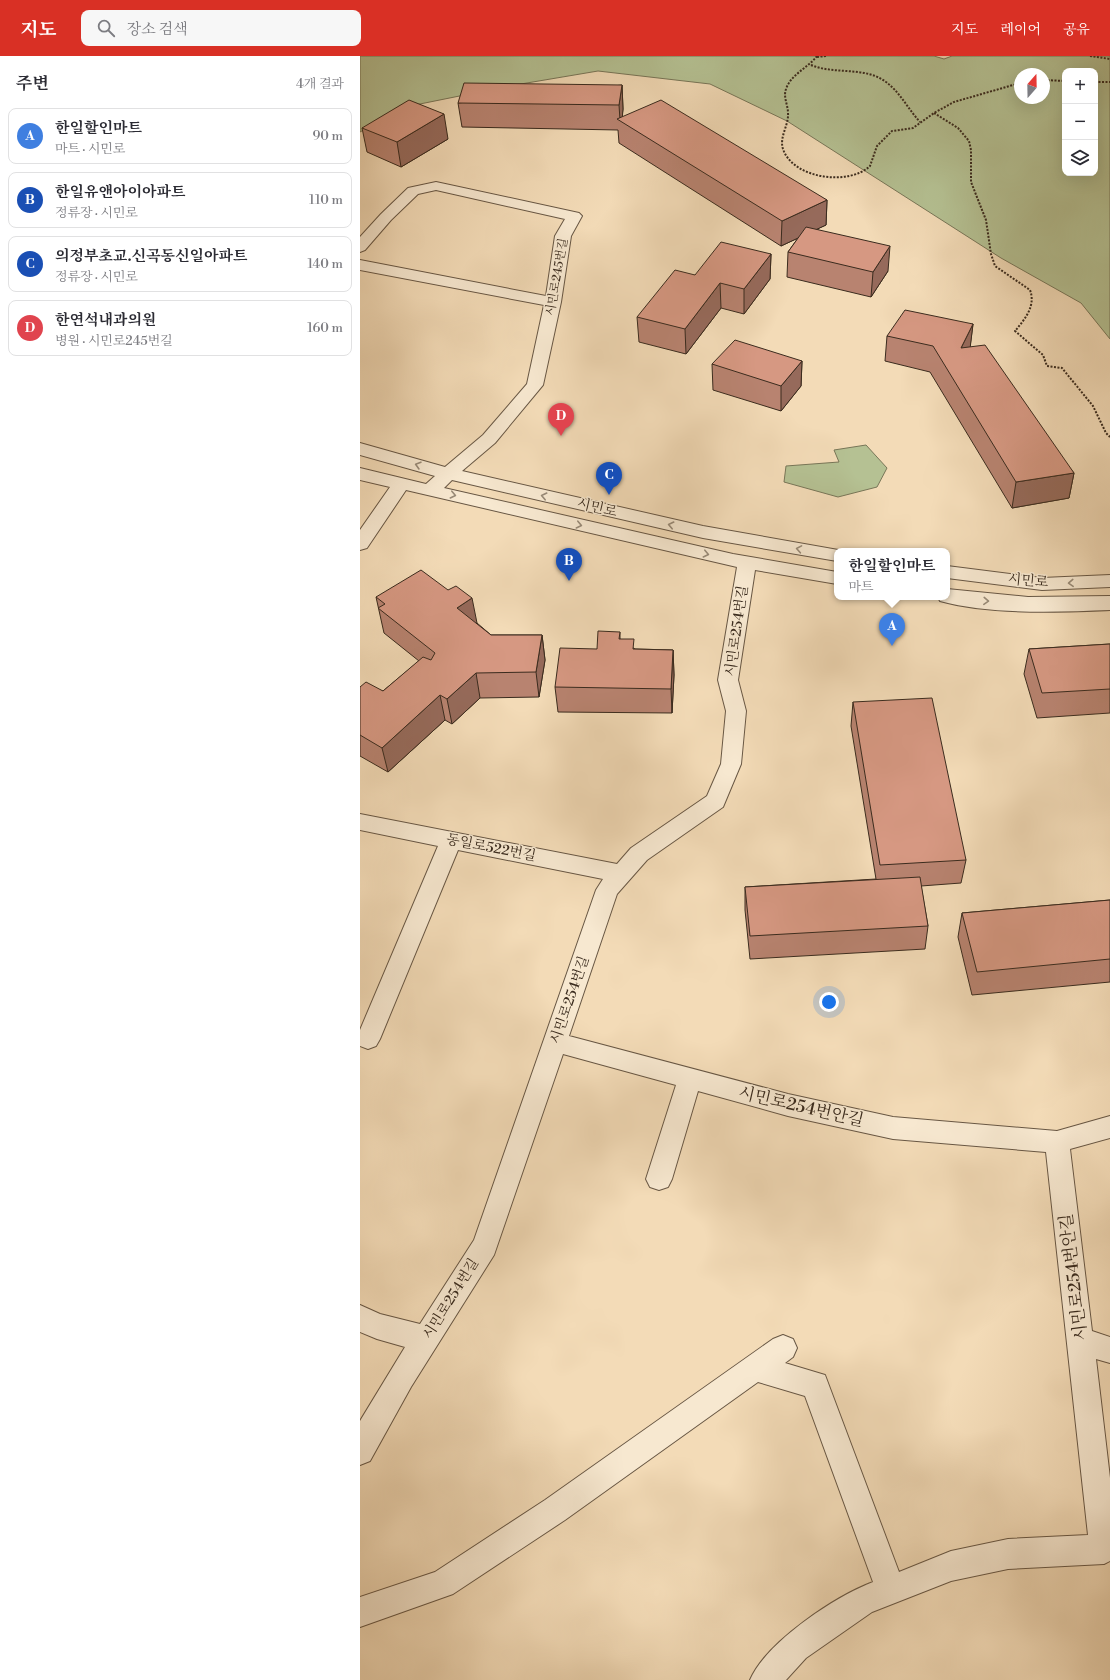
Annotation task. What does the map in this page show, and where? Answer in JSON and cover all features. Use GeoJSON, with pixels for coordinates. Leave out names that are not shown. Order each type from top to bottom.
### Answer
{"type":"FeatureCollection","features":[{"type":"Feature","properties":{"kind":"street","name":"시민로245번길"},"geometry":{"type":"LineString","coordinates":[[360,247],[386,217],[413,191],[436,186],[544,212],[574,216],[563,236],[553,302],[535,385],[489,439],[430,490]]}},
{"type":"Feature","properties":{"kind":"street"},"geometry":{"type":"LineString","coordinates":[[360,265],[553,302]]}},
{"type":"Feature","properties":{"kind":"street","name":"시민로"},"geometry":{"type":"LineString","coordinates":[[360,449],[449,474],[703,532],[834,554]]}},
{"type":"Feature","properties":{"kind":"street","name":"시민로"},"geometry":{"type":"LineString","coordinates":[[360,474],[747,563],[834,578]]}},
{"type":"Feature","properties":{"kind":"street"},"geometry":{"type":"LineString","coordinates":[[360,544],[400,484]]}},
{"type":"Feature","properties":{"kind":"street","name":"시민로254번길"},"geometry":{"type":"LineString","coordinates":[[360,1451],[373,1425],[485,1246],[607,890],[639,854],[715,801],[731,764],[736,711],[728,680],[747,563]]}},
{"type":"Feature","properties":{"kind":"street","name":"시민로"},"geometry":{"type":"LineString","coordinates":[[950,572],[1042,584],[1110,581]]}},
{"type":"Feature","properties":{"kind":"street","name":"시민로"},"geometry":{"type":"LineString","coordinates":[[950,596],[972,600],[1062,605],[1110,603]]}},
{"type":"Feature","properties":{"kind":"street","name":"동일로522번길"},"geometry":{"type":"LineString","coordinates":[[360,822],[621,874]]}},
{"type":"Feature","properties":{"kind":"street"},"geometry":{"type":"LineString","coordinates":[[368,1039],[451,840]]}},
{"type":"Feature","properties":{"kind":"street","name":"시민로254번안길"},"geometry":{"type":"LineString","coordinates":[[555,1042],[788,1106],[893,1128],[1057,1142],[1107,1550],[1008,1554],[951,1566],[862,1601],[795,1647],[764,1680]]}},
{"type":"Feature","properties":{"kind":"street"},"geometry":{"type":"LineString","coordinates":[[659,1179],[690,1079]]}},
{"type":"Feature","properties":{"kind":"street"},"geometry":{"type":"LineString","coordinates":[[1057,1142],[1110,1127]]}},
{"type":"Feature","properties":{"kind":"street"},"geometry":{"type":"LineString","coordinates":[[360,1318],[377,1326],[426,1339]]}},
{"type":"Feature","properties":{"kind":"street"},"geometry":{"type":"LineString","coordinates":[[1081,1341],[1110,1350]]}},
{"type":"Feature","properties":{"kind":"street"},"geometry":{"type":"LineString","coordinates":[[360,1612],[443,1584],[555,1510],[783,1348]]}},
{"type":"Feature","properties":{"kind":"street"},"geometry":{"type":"LineString","coordinates":[[755,1368],[815,1385],[891,1589]]}},
{"type":"Feature","properties":{"kind":"path"},"geometry":{"type":"LineString","coordinates":[[826,56],[817,56],[811,65],[790,81],[785,93],[788,114],[782,136],[783,148],[787,157],[795,165],[829,178],[845,177],[869,168],[873,162],[877,146],[892,131],[912,128],[934,113],[969,96],[1014,85]]}},
{"type":"Feature","properties":{"kind":"path"},"geometry":{"type":"LineString","coordinates":[[1090,56],[1110,59]]}},
{"type":"Feature","properties":{"kind":"path"},"geometry":{"type":"LineString","coordinates":[[811,65],[821,70],[880,78],[890,85],[920,122]]}},
{"type":"Feature","properties":{"kind":"path"},"geometry":{"type":"LineString","coordinates":[[1050,80],[1062,81]]}},
{"type":"Feature","properties":{"kind":"path"},"geometry":{"type":"LineString","coordinates":[[1098,82],[1110,82]]}},
{"type":"Feature","properties":{"kind":"path"},"geometry":{"type":"LineString","coordinates":[[934,113],[960,129],[969,140],[971,146],[970,177],[986,221],[993,261],[999,270],[1008,277],[1028,286],[1032,297],[1028,315],[1015,331],[1043,355],[1047,366],[1062,368],[1093,406],[1106,433],[1110,437]]}},
{"type":"Feature","properties":{"kind":"green space"},"geometry":{"type":"Polygon","coordinates":[[[360,56],[934,56],[944,59],[952,56],[1110,56],[1110,339],[1081,303],[1001,258],[787,121],[710,84],[598,71],[509,86],[405,107],[360,132],[360,56]]]}},
{"type":"Feature","properties":{"kind":"green space"},"geometry":{"type":"Polygon","coordinates":[[[866,445],[887,468],[877,487],[838,497],[784,482],[786,466],[839,462],[834,450],[866,445]]]}},
{"type":"Feature","properties":{"kind":"building"},"geometry":{"type":"Polygon","coordinates":[[[464,83],[622,85],[619,105],[458,103],[464,83]]]}},
{"type":"Feature","properties":{"kind":"building"},"geometry":{"type":"Polygon","coordinates":[[[409,100],[444,114],[397,142],[362,128],[409,100]]]}},
{"type":"Feature","properties":{"kind":"building"},"geometry":{"type":"Polygon","coordinates":[[[661,100],[827,200],[782,221],[617,119],[661,100]]]}},
{"type":"Feature","properties":{"kind":"building"},"geometry":{"type":"Polygon","coordinates":[[[806,227],[890,246],[873,272],[788,252],[806,227]]]}},
{"type":"Feature","properties":{"kind":"building"},"geometry":{"type":"Polygon","coordinates":[[[721,242],[771,254],[744,289],[720,283],[685,329],[637,317],[675,270],[695,275],[721,242]]]}},
{"type":"Feature","properties":{"kind":"building"},"geometry":{"type":"Polygon","coordinates":[[[905,310],[973,324],[961,348],[985,345],[1074,473],[1016,482],[933,346],[887,336],[905,310]]]}},
{"type":"Feature","properties":{"kind":"building"},"geometry":{"type":"Polygon","coordinates":[[[735,340],[802,361],[781,386],[712,364],[735,340]]]}},
{"type":"Feature","properties":{"kind":"building"},"geometry":{"type":"Polygon","coordinates":[[[421,570],[448,590],[456,586],[472,598],[457,608],[491,635],[542,635],[536,672],[476,673],[447,699],[440,695],[382,748],[360,735],[360,687],[366,682],[383,691],[423,657],[431,660],[435,653],[378,608],[385,604],[376,597],[421,570]]]}},
{"type":"Feature","properties":{"kind":"building"},"geometry":{"type":"Polygon","coordinates":[[[598,631],[620,632],[619,639],[634,639],[633,649],[673,650],[671,689],[555,687],[560,648],[597,649],[598,631]]]}},
{"type":"Feature","properties":{"kind":"building"},"geometry":{"type":"Polygon","coordinates":[[[1110,644],[1110,689],[1042,693],[1029,649],[1110,644]]]}},
{"type":"Feature","properties":{"kind":"building"},"geometry":{"type":"Polygon","coordinates":[[[932,698],[966,860],[880,865],[853,702],[932,698]]]}},
{"type":"Feature","properties":{"kind":"building"},"geometry":{"type":"Polygon","coordinates":[[[920,877],[928,926],[750,936],[745,887],[920,877]]]}},
{"type":"Feature","properties":{"kind":"building"},"geometry":{"type":"Polygon","coordinates":[[[1110,900],[1110,959],[977,972],[962,913],[1110,900]]]}},
{"type":"Feature","properties":{"kind":"place","name":"한연석내과의원"},"geometry":{"type":"Point","coordinates":[561,436]}},
{"type":"Feature","properties":{"kind":"place","name":"의정부초교.신곡동신일아파트"},"geometry":{"type":"Point","coordinates":[609,495]}},
{"type":"Feature","properties":{"kind":"place","name":"한일유앤아이아파트"},"geometry":{"type":"Point","coordinates":[569,581]}},
{"type":"Feature","properties":{"kind":"place","name":"한일할인마트"},"geometry":{"type":"Point","coordinates":[892,646]}}]}
